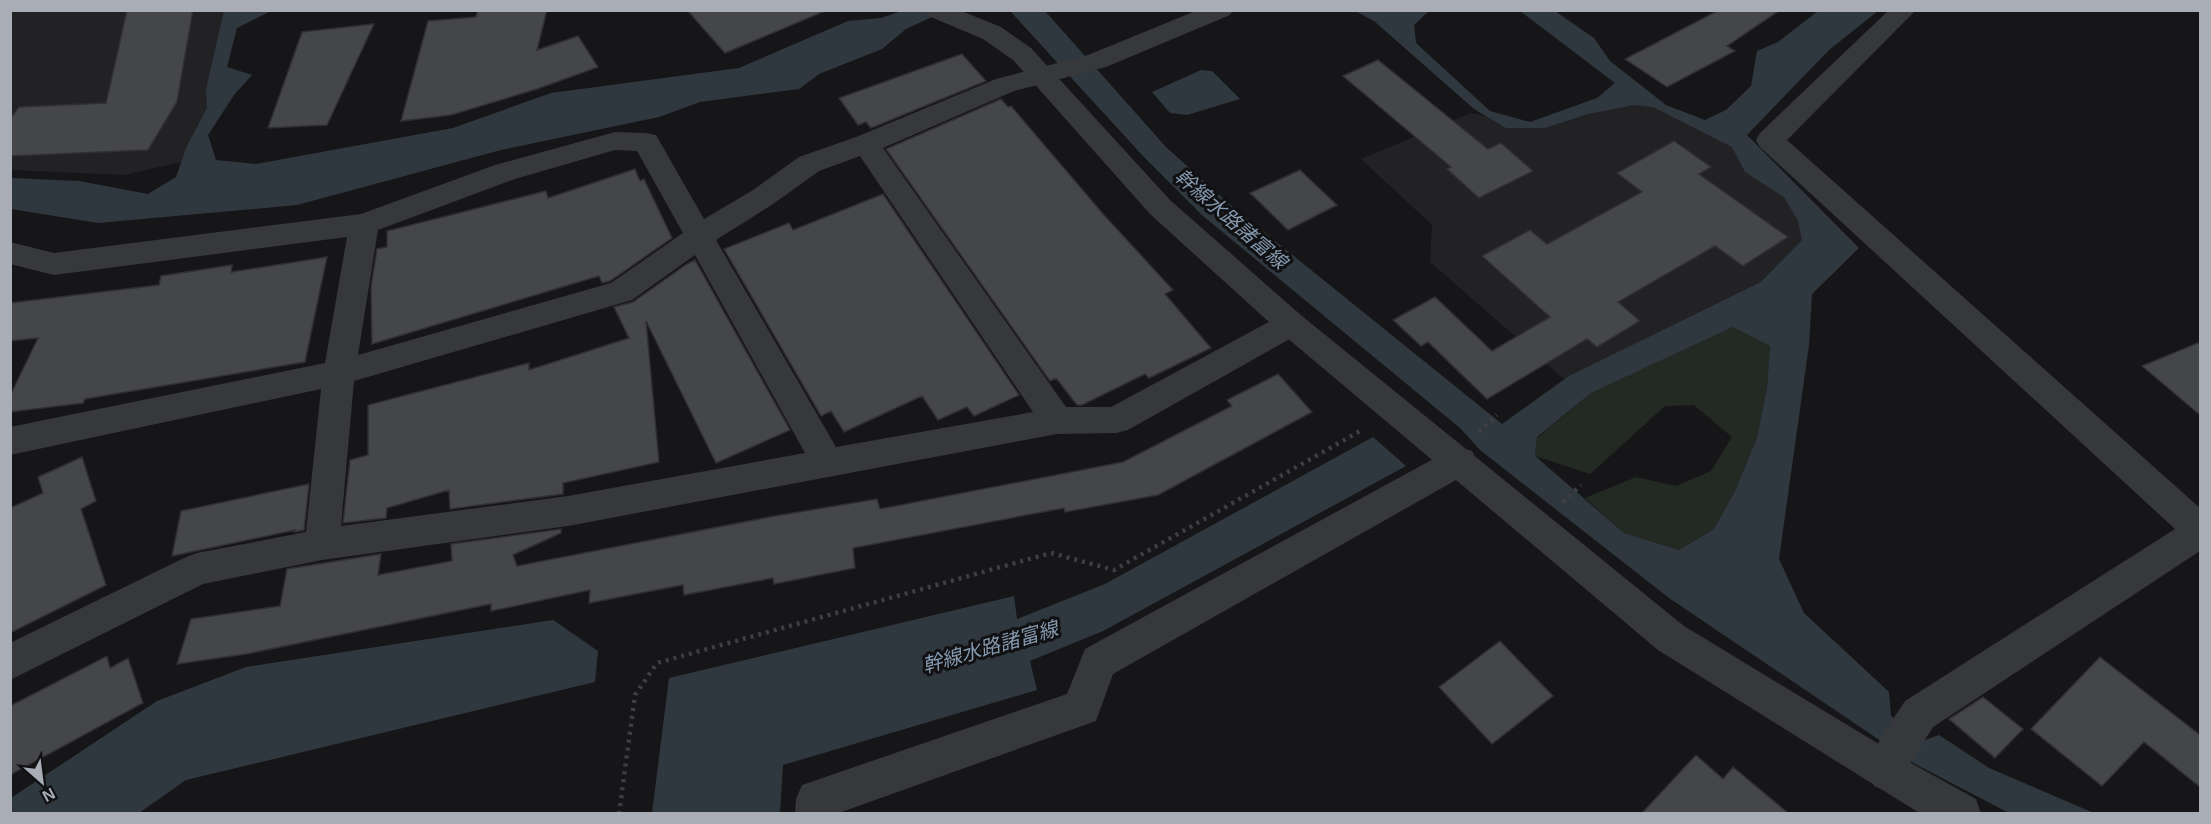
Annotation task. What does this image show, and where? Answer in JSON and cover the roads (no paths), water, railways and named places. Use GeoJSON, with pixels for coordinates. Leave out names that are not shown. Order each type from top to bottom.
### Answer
{"type":"FeatureCollection","features":[{"type":"Feature","properties":{"kind":"street"},"geometry":{"type":"LineString","coordinates":[[10,441],[339,373],[621,292],[701,235],[763,197],[809,164],[866,144],[1005,86],[1097,61],[1221,10]]}},
{"type":"Feature","properties":{"kind":"street"},"geometry":{"type":"LineString","coordinates":[[1891,763],[1919,714],[2200,531],[1770,140],[1904,10]]}},
{"type":"Feature","properties":{"kind":"street"},"geometry":{"type":"LineString","coordinates":[[944,13],[992,33],[1022,54],[1160,207],[1291,324],[1671,638],[1891,763],[1961,813]]}},
{"type":"Feature","properties":{"kind":"street"},"geometry":{"type":"LineString","coordinates":[[10,253],[54,264],[364,224],[505,172],[615,141],[646,142],[701,235],[827,462]]}},
{"type":"Feature","properties":{"kind":"street"},"geometry":{"type":"LineString","coordinates":[[866,144],[1057,421]]}},
{"type":"Feature","properties":{"kind":"street"},"geometry":{"type":"LineString","coordinates":[[322,544],[339,373],[364,224]]}},
{"type":"Feature","properties":{"kind":"street"},"geometry":{"type":"LineString","coordinates":[[10,662],[196,569],[322,544],[568,511],[1057,421],[1116,420],[1291,324]]}},
{"type":"Feature","properties":{"kind":"street"},"geometry":{"type":"LineString","coordinates":[[815,813],[816,799],[1082,708],[1098,662],[1460,462]]}},
{"type":"Feature","properties":{"kind":"water"},"geometry":{"type":"Polygon","coordinates":[[[224,11],[271,11],[237,28],[227,67],[252,75],[234,95],[208,135],[216,160],[256,164],[453,128],[551,93],[739,68],[848,21],[881,18],[902,11],[945,11],[906,29],[882,49],[819,74],[799,89],[700,102],[659,117],[501,150],[297,205],[98,223],[11,209],[11,178],[79,181],[148,194],[176,177],[186,148],[207,108],[206,89],[224,11]]]}},
{"type":"Feature","properties":{"kind":"water","name":"幹線水路諸富線"},"geometry":{"type":"Polygon","coordinates":[[[1010,11],[1045,11],[1166,147],[1228,203],[1502,424],[1569,376],[1761,282],[1802,240],[1798,221],[1784,197],[1745,172],[1732,147],[1653,107],[1634,105],[1588,114],[1545,128],[1506,128],[1474,109],[1374,21],[1355,11],[1429,11],[1414,25],[1416,43],[1490,111],[1530,122],[1597,98],[1615,83],[1520,11],[1555,11],[1594,38],[1610,61],[1666,105],[1705,120],[1726,110],[1751,86],[1757,51],[1778,42],[1818,11],[1878,11],[1829,50],[1747,135],[1859,248],[1812,294],[1809,345],[1779,559],[1804,613],[1889,692],[1891,716],[1925,740],[1939,735],[1989,768],[2094,813],[2009,813],[1915,764],[1669,598],[1480,450],[1460,428],[1203,216],[1143,156],[1010,11]],[[1733,327],[1591,393],[1537,437],[1535,456],[1624,533],[1679,550],[1714,529],[1734,493],[1757,438],[1767,387],[1770,346],[1733,327]]]}},
{"type":"Feature","properties":{"kind":"water"},"geometry":{"type":"Polygon","coordinates":[[[1201,70],[1212,71],[1240,99],[1187,115],[1170,113],[1152,92],[1201,70]]]}},
{"type":"Feature","properties":{"kind":"water","name":"幹線水路諸富線"},"geometry":{"type":"Polygon","coordinates":[[[1373,437],[1406,466],[1103,631],[1030,661],[1037,690],[783,765],[780,813],[652,813],[669,678],[1014,596],[1017,619],[1105,584],[1373,437]]]}},
{"type":"Feature","properties":{"kind":"water"},"geometry":{"type":"Polygon","coordinates":[[[553,620],[598,651],[595,682],[186,780],[139,813],[11,813],[11,798],[157,701],[246,667],[553,620]]]}}]}
